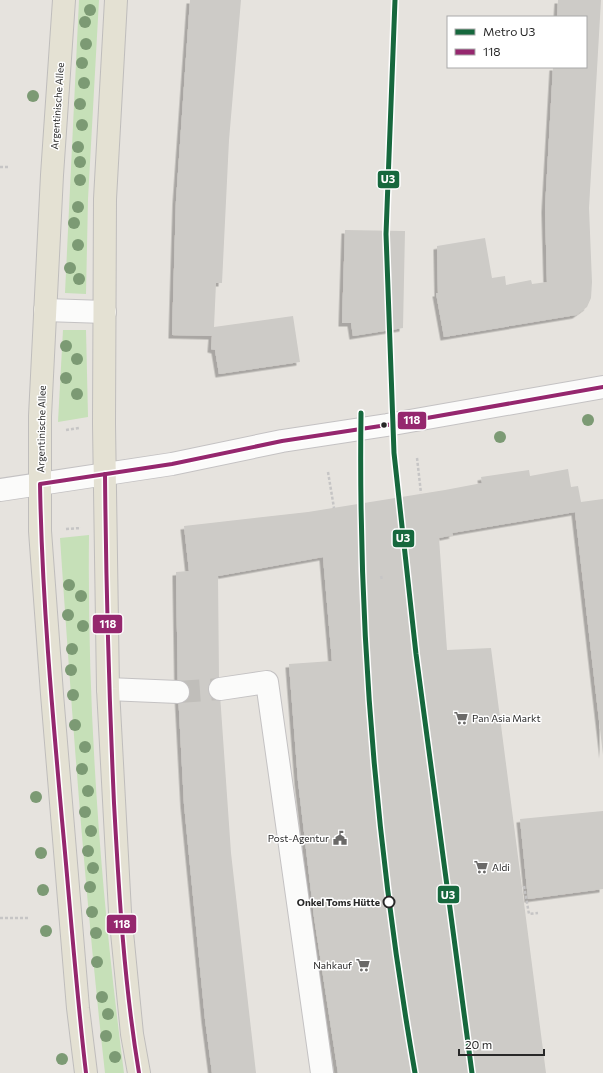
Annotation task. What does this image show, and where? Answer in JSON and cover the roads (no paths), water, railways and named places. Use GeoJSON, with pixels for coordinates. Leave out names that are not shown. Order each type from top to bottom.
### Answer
{"type":"FeatureCollection","features":[{"type":"Feature","properties":{"kind":"main road","name":"Argentinische Allee"},"geometry":{"type":"LineString","coordinates":[[64,0],[52,175],[40,416],[40,531],[78,1008],[86,1073]]}},
{"type":"Feature","properties":{"kind":"main road"},"geometry":{"type":"LineString","coordinates":[[116,0],[106,199],[105,474],[108,689],[120,912],[132,1034],[139,1073]]}},
{"type":"Feature","properties":{"kind":"street"},"geometry":{"type":"LineString","coordinates":[[45,310],[105,312]]}},
{"type":"Feature","properties":{"kind":"street"},"geometry":{"type":"LineString","coordinates":[[0,490],[172,464],[302,438],[603,387]]}},
{"type":"Feature","properties":{"kind":"street"},"geometry":{"type":"LineString","coordinates":[[220,689],[267,682],[322,1073]]}},
{"type":"Feature","properties":{"kind":"street"},"geometry":{"type":"LineString","coordinates":[[108,689],[178,692]]}},
{"type":"Feature","properties":{"kind":"tunnel"},"geometry":{"type":"LineString","coordinates":[[178,692],[220,689]]}},
{"type":"Feature","properties":{"kind":"metro line","name":"U3"},"geometry":{"type":"LineString","coordinates":[[395,0],[386,234],[394,453],[416,654],[472,1073]]}},
{"type":"Feature","properties":{"kind":"metro line","name":"U3"},"geometry":{"type":"LineString","coordinates":[[361,413],[363,579],[373,744],[380,827],[390,909],[415,1073]]}},
{"type":"Feature","properties":{"kind":"place","name":"Pan Asia Markt"},"geometry":{"type":"Point","coordinates":[461,718]}},
{"type":"Feature","properties":{"kind":"place","name":"Post-Agentur"},"geometry":{"type":"Point","coordinates":[340,838]}},
{"type":"Feature","properties":{"kind":"place","name":"Aldi"},"geometry":{"type":"Point","coordinates":[481,867]}},
{"type":"Feature","properties":{"kind":"place","name":"Onkel Toms Hütte"},"geometry":{"type":"Point","coordinates":[389,902]}},
{"type":"Feature","properties":{"kind":"place","name":"Nahkauf"},"geometry":{"type":"Point","coordinates":[363,965]}}]}
